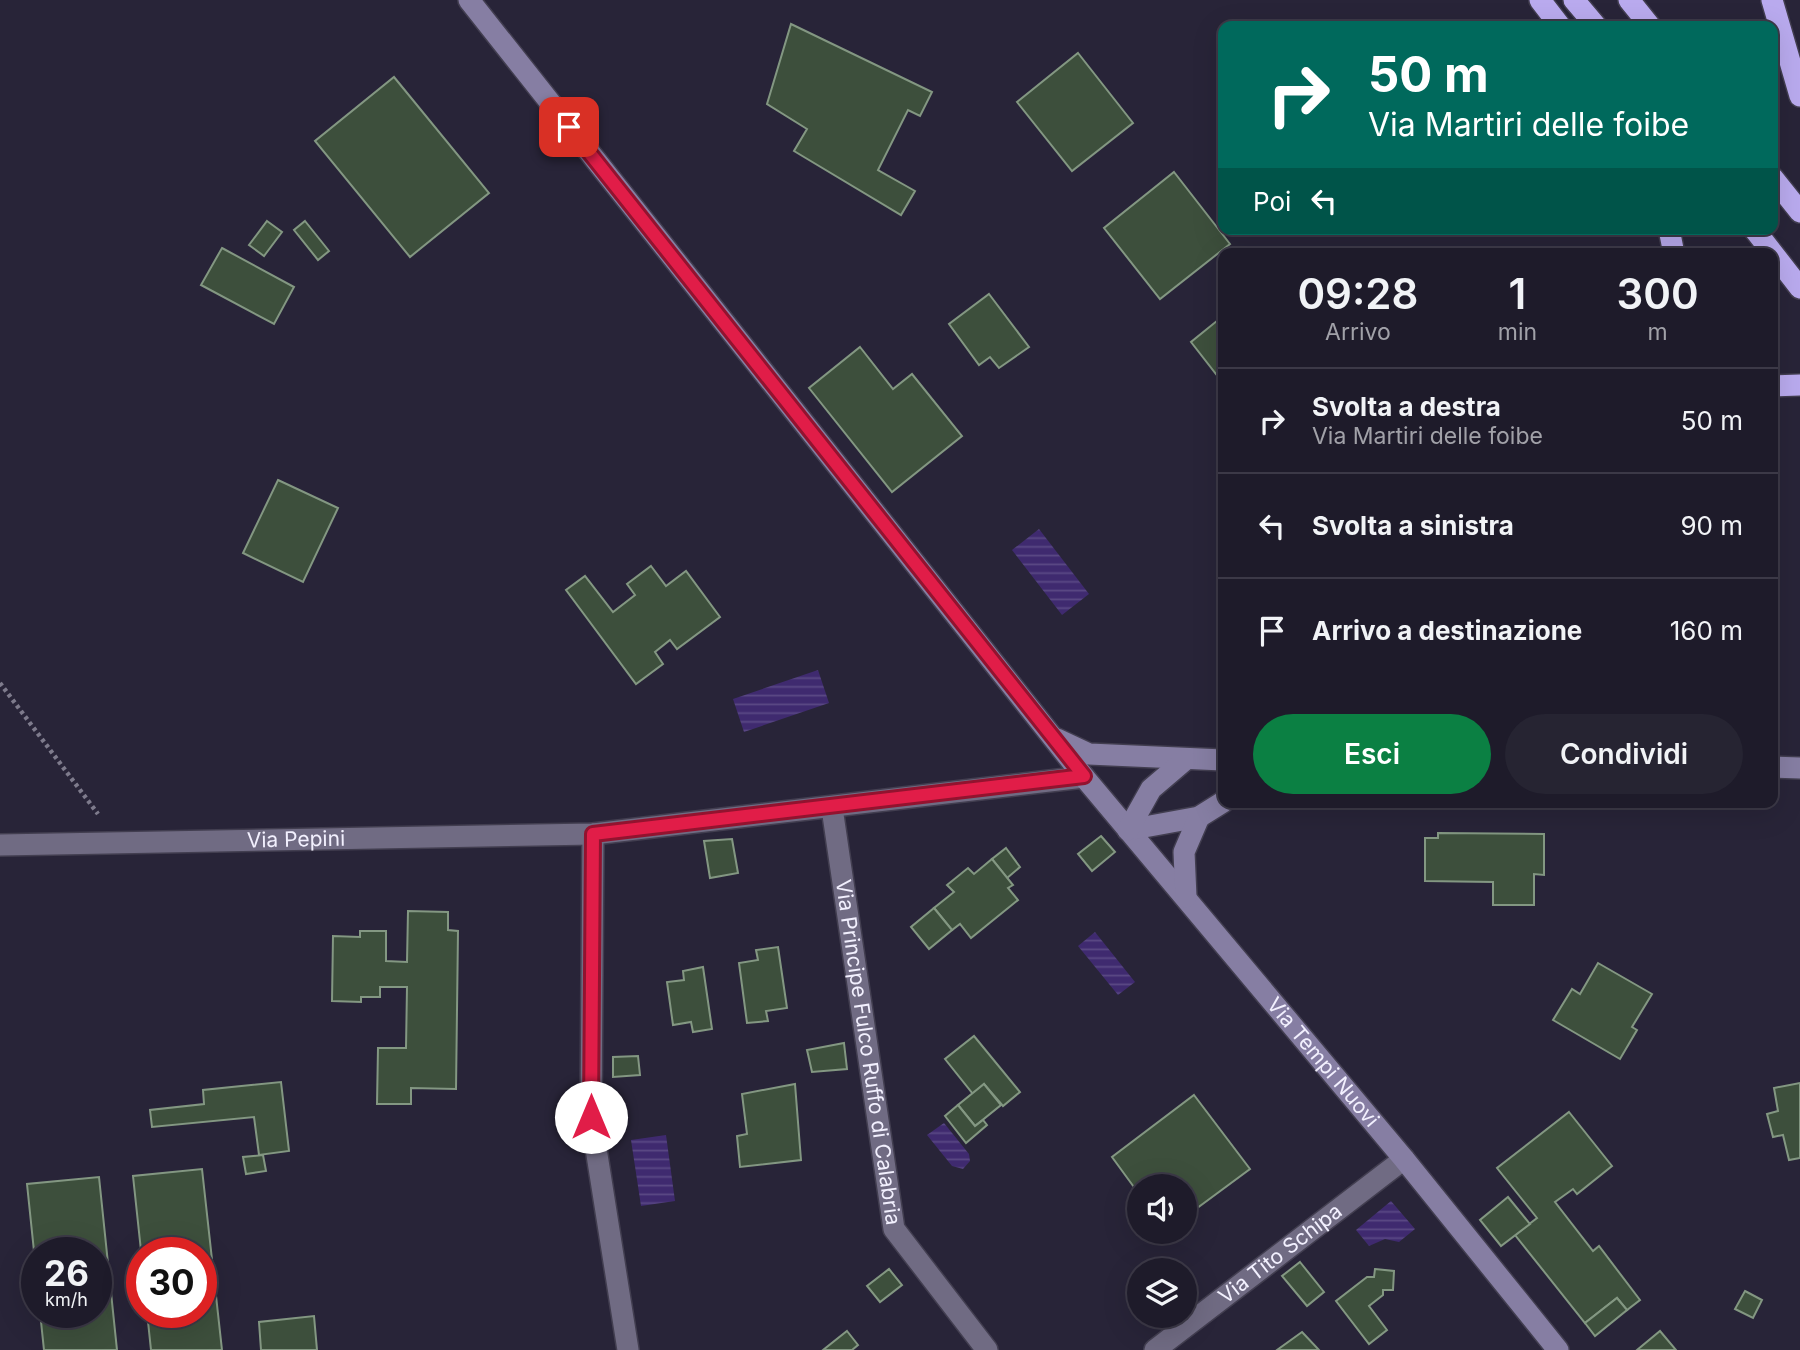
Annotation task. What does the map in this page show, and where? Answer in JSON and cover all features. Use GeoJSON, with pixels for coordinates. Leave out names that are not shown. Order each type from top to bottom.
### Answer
{"type":"FeatureCollection","features":[{"type":"Feature","properties":{"kind":"highway"},"geometry":{"type":"LineString","coordinates":[[1540,0],[1555,21]]}},
{"type":"Feature","properties":{"kind":"highway"},"geometry":{"type":"LineString","coordinates":[[1574,0],[1592,21]]}},
{"type":"Feature","properties":{"kind":"highway"},"geometry":{"type":"LineString","coordinates":[[1629,0],[1646,21]]}},
{"type":"Feature","properties":{"kind":"highway"},"geometry":{"type":"LineString","coordinates":[[1773,0],[1800,96]]}},
{"type":"Feature","properties":{"kind":"highway"},"geometry":{"type":"LineString","coordinates":[[1778,184],[1800,212]]}},
{"type":"Feature","properties":{"kind":"highway"},"geometry":{"type":"LineString","coordinates":[[1778,260],[1800,288]]}},
{"type":"Feature","properties":{"kind":"highway"},"geometry":{"type":"LineString","coordinates":[[1778,386],[1800,385]]}},
{"type":"Feature","properties":{"kind":"street","name":"Via Tempi Nuovi"},"geometry":{"type":"LineString","coordinates":[[468,0],[1084,776],[1404,1159],[1559,1350]]}},
{"type":"Feature","properties":{"kind":"street"},"geometry":{"type":"LineString","coordinates":[[1055,738],[1089,754],[1218,760]]}},
{"type":"Feature","properties":{"kind":"street"},"geometry":{"type":"LineString","coordinates":[[1128,830],[1151,789],[1185,760]]}},
{"type":"Feature","properties":{"kind":"street"},"geometry":{"type":"LineString","coordinates":[[1778,767],[1800,768]]}},
{"type":"Feature","properties":{"kind":"street","name":"Via Pepini"},"geometry":{"type":"LineString","coordinates":[[0,845],[593,834],[832,808],[1084,776]]}},
{"type":"Feature","properties":{"kind":"street"},"geometry":{"type":"LineString","coordinates":[[1128,830],[1199,817],[1218,805]]}},
{"type":"Feature","properties":{"kind":"street","name":"Via Principe Fulco Ruffo di Calabria"},"geometry":{"type":"LineString","coordinates":[[832,808],[894,1228],[987,1350]]}},
{"type":"Feature","properties":{"kind":"street"},"geometry":{"type":"LineString","coordinates":[[1186,897],[1184,852],[1199,817]]}},
{"type":"Feature","properties":{"kind":"street"},"geometry":{"type":"LineString","coordinates":[[593,834],[591,1117],[628,1350]]}},
{"type":"Feature","properties":{"kind":"street","name":"Via Tito Schipa"},"geometry":{"type":"LineString","coordinates":[[1155,1350],[1404,1159]]}},
{"type":"Feature","properties":{"kind":"path"},"geometry":{"type":"LineString","coordinates":[[0,683],[121,844]]}},
{"type":"Feature","properties":{"kind":"shaded area"},"geometry":{"type":"Polygon","coordinates":[[[1039,529],[1089,594],[1062,615],[1012,550],[1039,529]]]}},
{"type":"Feature","properties":{"kind":"shaded area"},"geometry":{"type":"Polygon","coordinates":[[[818,670],[829,703],[744,732],[733,699],[818,670]]]}},
{"type":"Feature","properties":{"kind":"shaded area"},"geometry":{"type":"Polygon","coordinates":[[[1095,932],[1135,982],[1118,995],[1078,946],[1095,932]]]}},
{"type":"Feature","properties":{"kind":"shaded area"},"geometry":{"type":"Polygon","coordinates":[[[944,1123],[969,1154],[970,1161],[963,1169],[952,1166],[927,1135],[944,1123]]]}},
{"type":"Feature","properties":{"kind":"shaded area"},"geometry":{"type":"Polygon","coordinates":[[[666,1135],[675,1201],[641,1206],[631,1140],[666,1135]]]}},
{"type":"Feature","properties":{"kind":"shaded area"},"geometry":{"type":"Polygon","coordinates":[[[1391,1201],[1415,1229],[1399,1242],[1385,1239],[1369,1246],[1356,1230],[1391,1201]]]}},
{"type":"Feature","properties":{"kind":"building"},"geometry":{"type":"Polygon","coordinates":[[[791,24],[932,92],[920,116],[908,110],[878,170],[915,191],[901,215],[794,151],[807,129],[767,104],[791,24]]]}},
{"type":"Feature","properties":{"kind":"building"},"geometry":{"type":"Polygon","coordinates":[[[1078,53],[1133,123],[1072,171],[1017,102],[1078,53]]]}},
{"type":"Feature","properties":{"kind":"building"},"geometry":{"type":"Polygon","coordinates":[[[394,77],[489,193],[410,257],[315,141],[394,77]]]}},
{"type":"Feature","properties":{"kind":"building"},"geometry":{"type":"Polygon","coordinates":[[[1174,172],[1218,229],[1218,235],[1223,235],[1230,244],[1225,248],[1218,248],[1218,253],[1160,299],[1104,228],[1174,172]]]}},
{"type":"Feature","properties":{"kind":"building"},"geometry":{"type":"Polygon","coordinates":[[[267,221],[282,232],[264,256],[249,245],[267,221]]]}},
{"type":"Feature","properties":{"kind":"building"},"geometry":{"type":"Polygon","coordinates":[[[305,221],[329,251],[318,260],[294,230],[305,221]]]}},
{"type":"Feature","properties":{"kind":"building"},"geometry":{"type":"Polygon","coordinates":[[[222,248],[294,287],[274,324],[201,285],[222,248]]]}},
{"type":"Feature","properties":{"kind":"building"},"geometry":{"type":"Polygon","coordinates":[[[989,294],[1029,347],[999,368],[990,357],[979,365],[949,324],[989,294]]]}},
{"type":"Feature","properties":{"kind":"building"},"geometry":{"type":"Polygon","coordinates":[[[1218,320],[1218,377],[1191,342],[1218,320]]]}},
{"type":"Feature","properties":{"kind":"building"},"geometry":{"type":"Polygon","coordinates":[[[860,347],[893,389],[912,374],[962,436],[892,492],[809,388],[860,347]]]}},
{"type":"Feature","properties":{"kind":"building"},"geometry":{"type":"Polygon","coordinates":[[[278,480],[338,508],[303,582],[243,553],[278,480]]]}},
{"type":"Feature","properties":{"kind":"building"},"geometry":{"type":"Polygon","coordinates":[[[651,566],[666,586],[686,571],[720,617],[677,649],[670,640],[655,652],[663,664],[636,684],[566,590],[585,576],[613,612],[635,595],[627,584],[651,566]]]}},
{"type":"Feature","properties":{"kind":"building"},"geometry":{"type":"Polygon","coordinates":[[[1438,833],[1544,834],[1544,875],[1534,874],[1534,905],[1493,905],[1493,882],[1425,881],[1425,838],[1438,838],[1438,833]]]}},
{"type":"Feature","properties":{"kind":"building"},"geometry":{"type":"Polygon","coordinates":[[[1101,836],[1115,852],[1092,871],[1078,854],[1101,836]]]}},
{"type":"Feature","properties":{"kind":"building"},"geometry":{"type":"Polygon","coordinates":[[[732,839],[738,873],[710,878],[704,841],[732,839]]]}},
{"type":"Feature","properties":{"kind":"building"},"geometry":{"type":"Polygon","coordinates":[[[1006,848],[1020,867],[1007,878],[992,859],[1006,848]]]}},
{"type":"Feature","properties":{"kind":"building"},"geometry":{"type":"Polygon","coordinates":[[[992,859],[1013,885],[1008,888],[1018,900],[971,938],[960,924],[952,930],[934,908],[954,892],[947,885],[968,868],[974,874],[992,859]]]}},
{"type":"Feature","properties":{"kind":"building"},"geometry":{"type":"Polygon","coordinates":[[[934,908],[952,930],[929,949],[911,927],[934,908]]]}},
{"type":"Feature","properties":{"kind":"building"},"geometry":{"type":"Polygon","coordinates":[[[408,911],[448,912],[448,930],[458,931],[456,1089],[411,1088],[411,1104],[377,1104],[378,1048],[406,1048],[407,987],[380,987],[380,997],[361,997],[361,1002],[332,1001],[333,936],[360,937],[360,931],[386,931],[386,961],[407,962],[408,911]]]}},
{"type":"Feature","properties":{"kind":"building"},"geometry":{"type":"Polygon","coordinates":[[[778,947],[787,1008],[766,1011],[768,1021],[747,1023],[739,963],[758,960],[756,950],[778,947]]]}},
{"type":"Feature","properties":{"kind":"building"},"geometry":{"type":"Polygon","coordinates":[[[1598,963],[1652,994],[1632,1027],[1637,1030],[1620,1059],[1553,1020],[1572,989],[1580,994],[1598,963]]]}},
{"type":"Feature","properties":{"kind":"building"},"geometry":{"type":"Polygon","coordinates":[[[703,967],[712,1029],[693,1032],[691,1022],[673,1025],[667,982],[684,980],[683,971],[703,967]]]}},
{"type":"Feature","properties":{"kind":"building"},"geometry":{"type":"Polygon","coordinates":[[[974,1036],[1020,1092],[1003,1106],[984,1084],[973,1094],[945,1059],[974,1036]]]}},
{"type":"Feature","properties":{"kind":"building"},"geometry":{"type":"Polygon","coordinates":[[[844,1043],[847,1069],[812,1072],[807,1050],[844,1043]]]}},
{"type":"Feature","properties":{"kind":"building"},"geometry":{"type":"Polygon","coordinates":[[[638,1056],[640,1075],[613,1077],[613,1057],[638,1056]]]}},
{"type":"Feature","properties":{"kind":"building"},"geometry":{"type":"Polygon","coordinates":[[[281,1082],[289,1151],[259,1155],[254,1117],[152,1127],[150,1110],[204,1104],[203,1090],[281,1082]]]}},
{"type":"Feature","properties":{"kind":"building"},"geometry":{"type":"Polygon","coordinates":[[[1800,1083],[1800,1158],[1789,1160],[1783,1135],[1773,1137],[1767,1114],[1778,1111],[1774,1088],[1800,1083]]]}},
{"type":"Feature","properties":{"kind":"building"},"geometry":{"type":"Polygon","coordinates":[[[795,1084],[801,1160],[740,1167],[737,1136],[747,1134],[742,1094],[795,1084]]]}},
{"type":"Feature","properties":{"kind":"building"},"geometry":{"type":"Polygon","coordinates":[[[984,1084],[1001,1105],[975,1126],[958,1105],[984,1084]]]}},
{"type":"Feature","properties":{"kind":"building"},"geometry":{"type":"Polygon","coordinates":[[[1194,1095],[1250,1169],[1197,1208],[1197,1174],[1127,1174],[1127,1178],[1112,1157],[1194,1095]]]}},
{"type":"Feature","properties":{"kind":"building"},"geometry":{"type":"Polygon","coordinates":[[[958,1105],[975,1126],[983,1120],[987,1125],[966,1143],[945,1116],[958,1105]]]}},
{"type":"Feature","properties":{"kind":"building"},"geometry":{"type":"Polygon","coordinates":[[[1569,1112],[1612,1166],[1577,1194],[1573,1189],[1555,1202],[1593,1251],[1599,1246],[1640,1300],[1627,1310],[1617,1298],[1585,1323],[1515,1235],[1537,1218],[1497,1168],[1569,1112]]]}},
{"type":"Feature","properties":{"kind":"building"},"geometry":{"type":"Polygon","coordinates":[[[263,1155],[266,1171],[246,1174],[243,1157],[263,1155]]]}},
{"type":"Feature","properties":{"kind":"building"},"geometry":{"type":"Polygon","coordinates":[[[202,1169],[210,1237],[140,1237],[133,1176],[202,1169]]]}},
{"type":"Feature","properties":{"kind":"building"},"geometry":{"type":"Polygon","coordinates":[[[99,1177],[105,1237],[33,1237],[27,1184],[99,1177]]]}},
{"type":"Feature","properties":{"kind":"building"},"geometry":{"type":"Polygon","coordinates":[[[1508,1197],[1530,1224],[1501,1246],[1480,1220],[1508,1197]]]}},
{"type":"Feature","properties":{"kind":"building"},"geometry":{"type":"Polygon","coordinates":[[[1300,1262],[1324,1292],[1307,1306],[1282,1276],[1300,1262]]]}},
{"type":"Feature","properties":{"kind":"building"},"geometry":{"type":"Polygon","coordinates":[[[889,1269],[902,1285],[880,1302],[867,1286],[889,1269]]]}},
{"type":"Feature","properties":{"kind":"building"},"geometry":{"type":"Polygon","coordinates":[[[1375,1269],[1394,1271],[1393,1290],[1383,1290],[1383,1295],[1369,1306],[1387,1330],[1369,1344],[1336,1301],[1367,1277],[1374,1277],[1375,1269]]]}},
{"type":"Feature","properties":{"kind":"building"},"geometry":{"type":"Polygon","coordinates":[[[1745,1291],[1762,1300],[1753,1318],[1735,1309],[1745,1291]]]}},
{"type":"Feature","properties":{"kind":"building"},"geometry":{"type":"Polygon","coordinates":[[[1617,1298],[1627,1310],[1595,1336],[1585,1323],[1617,1298]]]}},
{"type":"Feature","properties":{"kind":"building"},"geometry":{"type":"Polygon","coordinates":[[[112,1302],[117,1350],[44,1350],[42,1328],[112,1328],[112,1302]]]}},
{"type":"Feature","properties":{"kind":"building"},"geometry":{"type":"Polygon","coordinates":[[[217,1305],[222,1350],[151,1350],[149,1328],[217,1328],[217,1305]]]}},
{"type":"Feature","properties":{"kind":"building"},"geometry":{"type":"Polygon","coordinates":[[[314,1316],[317,1350],[261,1350],[259,1322],[314,1316]]]}},
{"type":"Feature","properties":{"kind":"building"},"geometry":{"type":"Polygon","coordinates":[[[847,1331],[858,1345],[852,1350],[823,1350],[847,1331]]]}},
{"type":"Feature","properties":{"kind":"building"},"geometry":{"type":"Polygon","coordinates":[[[1660,1331],[1676,1350],[1637,1350],[1660,1331]]]}},
{"type":"Feature","properties":{"kind":"building"},"geometry":{"type":"Polygon","coordinates":[[[1302,1332],[1319,1350],[1277,1350],[1302,1332]]]}},
{"type":"Feature","properties":{"kind":"route"},"geometry":{"type":"LineString","coordinates":[[569,127],[1084,776],[832,808],[593,834],[591,1117]]}}]}
